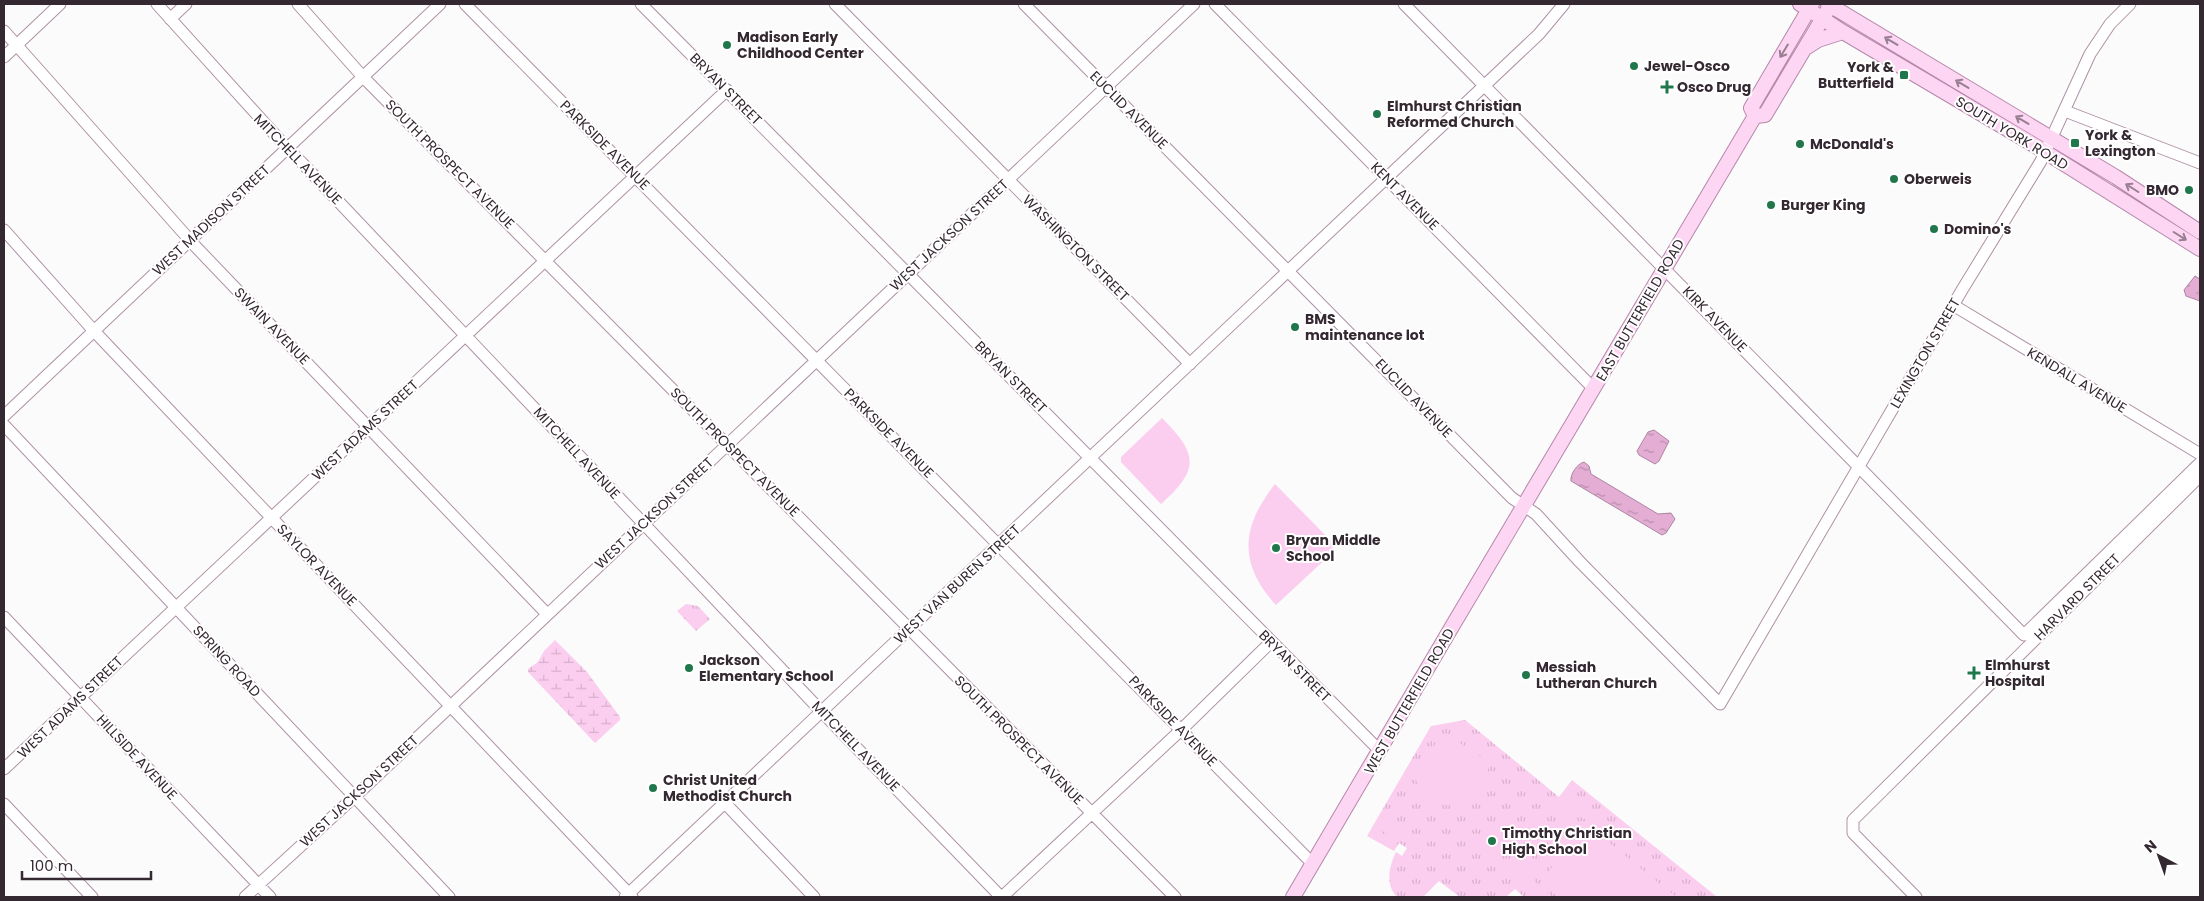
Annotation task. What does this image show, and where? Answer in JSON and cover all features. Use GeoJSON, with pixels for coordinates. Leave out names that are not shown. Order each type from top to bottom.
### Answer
{"type":"FeatureCollection","features":[{"type":"Feature","properties":{"kind":"main road","name":"EAST BUTTERFIELD ROAD"},"geometry":{"type":"LineString","coordinates":[[1755,116],[1765,115],[1823,19],[1830,4]]}},
{"type":"Feature","properties":{"kind":"main road","name":"SOUTH YORK ROAD"},"geometry":{"type":"LineString","coordinates":[[1830,4],[2052,138],[2200,232]]}},
{"type":"Feature","properties":{"kind":"main road","name":"EAST BUTTERFIELD ROAD"},"geometry":{"type":"LineString","coordinates":[[1755,116],[1750,108],[1807,6]]}},
{"type":"Feature","properties":{"kind":"main road","name":"SOUTH YORK ROAD"},"geometry":{"type":"LineString","coordinates":[[1807,6],[1843,32],[2046,152],[2200,249]]}},
{"type":"Feature","properties":{"kind":"main road"},"geometry":{"type":"LineString","coordinates":[[1804,49],[1818,40],[1843,32]]}},
{"type":"Feature","properties":{"kind":"main road","name":"EAST BUTTERFIELD ROAD"},"geometry":{"type":"LineString","coordinates":[[1524,504],[1755,116]]}},
{"type":"Feature","properties":{"kind":"main road","name":"WEST BUTTERFIELD ROAD"},"geometry":{"type":"LineString","coordinates":[[1294,897],[1312,863],[1380,751],[1524,504]]}},
{"type":"Feature","properties":{"kind":"street"},"geometry":{"type":"LineString","coordinates":[[4,57],[60,4]]}},
{"type":"Feature","properties":{"kind":"street","name":"MITCHELL AVENUE"},"geometry":{"type":"LineString","coordinates":[[157,4],[287,148],[822,712],[1001,897]]}},
{"type":"Feature","properties":{"kind":"street"},"geometry":{"type":"LineString","coordinates":[[170,18],[186,4]]}},
{"type":"Feature","properties":{"kind":"street","name":"SOUTH PROSPECT AVENUE"},"geometry":{"type":"LineString","coordinates":[[298,4],[363,76],[1175,897]]}},
{"type":"Feature","properties":{"kind":"street","name":"WEST MADISON STREET"},"geometry":{"type":"LineString","coordinates":[[4,416],[440,4]]}},
{"type":"Feature","properties":{"kind":"street","name":"PARKSIDE AVENUE"},"geometry":{"type":"LineString","coordinates":[[465,4],[1182,729],[1312,863]]}},
{"type":"Feature","properties":{"kind":"street","name":"BRYAN STREET"},"geometry":{"type":"LineString","coordinates":[[641,4],[1380,751]]}},
{"type":"Feature","properties":{"kind":"street","name":"WASHINGTON STREET"},"geometry":{"type":"LineString","coordinates":[[835,4],[1190,364]]}},
{"type":"Feature","properties":{"kind":"street","name":"EUCLID AVENUE"},"geometry":{"type":"LineString","coordinates":[[1024,4],[1512,498],[1524,504],[1536,514],[1580,562],[1720,704]]}},
{"type":"Feature","properties":{"kind":"street","name":"WEST JACKSON STREET"},"geometry":{"type":"LineString","coordinates":[[245,897],[354,797],[1194,4]]}},
{"type":"Feature","properties":{"kind":"street","name":"KENT AVENUE"},"geometry":{"type":"LineString","coordinates":[[1215,4],[1594,389]]}},
{"type":"Feature","properties":{"kind":"street","name":"KIRK AVENUE"},"geometry":{"type":"LineString","coordinates":[[1404,4],[2024,635]]}},
{"type":"Feature","properties":{"kind":"street","name":"WEST VAN BUREN STREET"},"geometry":{"type":"LineString","coordinates":[[629,896],[1539,34],[1564,4]]}},
{"type":"Feature","properties":{"kind":"street","name":"LEXINGTON STREET"},"geometry":{"type":"LineString","coordinates":[[1720,704],[1953,305],[2046,152],[2083,67],[2096,43],[2110,24],[2130,4]]}},
{"type":"Feature","properties":{"kind":"street","name":"SWAIN AVENUE"},"geometry":{"type":"LineString","coordinates":[[4,31],[190,240],[547,614]]}},
{"type":"Feature","properties":{"kind":"street","name":"WEST ADAMS STREET"},"geometry":{"type":"LineString","coordinates":[[4,769],[726,90]]}},
{"type":"Feature","properties":{"kind":"street"},"geometry":{"type":"LineString","coordinates":[[2064,112],[2200,163]]}},
{"type":"Feature","properties":{"kind":"street","name":"SAYLOR AVENUE"},"geometry":{"type":"LineString","coordinates":[[4,230],[94,331],[451,704],[629,896]]}},
{"type":"Feature","properties":{"kind":"street","name":"KENDALL AVENUE"},"geometry":{"type":"LineString","coordinates":[[1953,305],[2200,454]]}},
{"type":"Feature","properties":{"kind":"street","name":"SPRING ROAD"},"geometry":{"type":"LineString","coordinates":[[4,425],[449,897]]}},
{"type":"Feature","properties":{"kind":"street","name":"HARVARD STREET"},"geometry":{"type":"LineString","coordinates":[[2024,635],[2200,463]]}},
{"type":"Feature","properties":{"kind":"street","name":"HARVARD STREET"},"geometry":{"type":"LineString","coordinates":[[1916,897],[1854,832],[1852,826],[1857,815],[2200,476]]}},
{"type":"Feature","properties":{"kind":"street","name":"HILLSIDE AVENUE"},"geometry":{"type":"LineString","coordinates":[[4,617],[270,897]]}},
{"type":"Feature","properties":{"kind":"street"},"geometry":{"type":"LineString","coordinates":[[1001,897],[1182,729],[1271,642]]}},
{"type":"Feature","properties":{"kind":"street"},"geometry":{"type":"LineString","coordinates":[[725,803],[814,897]]}},
{"type":"Feature","properties":{"kind":"street"},"geometry":{"type":"LineString","coordinates":[[4,804],[92,897]]}},
{"type":"Feature","properties":{"kind":"green space"},"geometry":{"type":"Polygon","coordinates":[[[1162,418],[1183,442],[1190,461],[1183,481],[1161,504],[1121,462],[1121,457],[1162,418]]]}},
{"type":"Feature","properties":{"kind":"green space"},"geometry":{"type":"Polygon","coordinates":[[[1275,484],[1334,544],[1331,554],[1276,605],[1255,575],[1248,545],[1255,515],[1275,484]]]}},
{"type":"Feature","properties":{"kind":"green space"},"geometry":{"type":"Polygon","coordinates":[[[686,604],[698,606],[710,619],[696,631],[677,611],[686,604]]]}},
{"type":"Feature","properties":{"kind":"green space"},"geometry":{"type":"Polygon","coordinates":[[[555,640],[587,672],[620,717],[620,720],[595,743],[528,672],[528,669],[538,662],[544,651],[555,640]]]}},
{"type":"Feature","properties":{"kind":"green space","name":"Timothy Christian High School"},"geometry":{"type":"Polygon","coordinates":[[[1465,720],[1559,797],[1572,780],[1717,897],[1524,897],[1515,889],[1506,897],[1460,897],[1439,881],[1423,897],[1397,897],[1391,887],[1390,869],[1396,852],[1402,856],[1407,848],[1399,843],[1394,851],[1367,836],[1431,726],[1465,720]]]}},
{"type":"Feature","properties":{"kind":"green space"},"geometry":{"type":"Polygon","coordinates":[[[1448,735],[1486,760],[1488,776],[1484,789],[1475,798],[1462,804],[1448,806],[1435,801],[1422,791],[1413,773],[1441,736],[1448,735]]]}},
{"type":"Feature","properties":{"kind":"green space"},"geometry":{"type":"Polygon","coordinates":[[[1560,803],[1575,804],[1591,810],[1700,897],[1681,897],[1588,821],[1575,815],[1562,814],[1538,822],[1529,831],[1524,842],[1522,855],[1528,873],[1553,897],[1535,897],[1502,869],[1508,860],[1514,864],[1515,842],[1518,833],[1530,816],[1539,810],[1560,803]]]}},
{"type":"Feature","properties":{"kind":"green space"},"geometry":{"type":"Polygon","coordinates":[[[1383,821],[1399,830],[1395,838],[1378,829],[1383,821]]]}},
{"type":"Feature","properties":{"kind":"green space"},"geometry":{"type":"Polygon","coordinates":[[[1566,823],[1568,824],[1536,862],[1535,861],[1566,823]]]}},
{"type":"Feature","properties":{"kind":"green space"},"geometry":{"type":"Polygon","coordinates":[[[1586,824],[1676,897],[1558,897],[1540,882],[1586,824]]]}},
{"type":"Feature","properties":{"kind":"green space"},"geometry":{"type":"Polygon","coordinates":[[[1575,826],[1541,870],[1539,869],[1575,826]]]}},
{"type":"Feature","properties":{"kind":"water"},"geometry":{"type":"Polygon","coordinates":[[[2195,276],[2200,279],[2200,301],[2186,296],[2184,290],[2195,276]]]}},
{"type":"Feature","properties":{"kind":"water"},"geometry":{"type":"Polygon","coordinates":[[[1654,430],[1669,441],[1659,461],[1655,464],[1639,455],[1637,451],[1648,432],[1654,430]]]}},
{"type":"Feature","properties":{"kind":"water"},"geometry":{"type":"Polygon","coordinates":[[[1584,462],[1589,466],[1591,474],[1658,514],[1671,513],[1675,519],[1666,533],[1662,535],[1571,481],[1575,470],[1584,462]]]}},
{"type":"Feature","properties":{"kind":"place","name":"Madison Early Childhood Center"},"geometry":{"type":"Point","coordinates":[727,45]}},
{"type":"Feature","properties":{"kind":"place","name":"Jewel-Osco"},"geometry":{"type":"Point","coordinates":[1634,66]}},
{"type":"Feature","properties":{"kind":"place","name":"York & Butterfield"},"geometry":{"type":"Point","coordinates":[1904,75]}},
{"type":"Feature","properties":{"kind":"place","name":"Osco Drug"},"geometry":{"type":"Point","coordinates":[1667,87]}},
{"type":"Feature","properties":{"kind":"place","name":"Elmhurst Christian Reformed Church"},"geometry":{"type":"Point","coordinates":[1377,114]}},
{"type":"Feature","properties":{"kind":"place","name":"York & Lexington"},"geometry":{"type":"Point","coordinates":[2075,143]}},
{"type":"Feature","properties":{"kind":"place","name":"McDonald's"},"geometry":{"type":"Point","coordinates":[1800,144]}},
{"type":"Feature","properties":{"kind":"place","name":"Oberweis"},"geometry":{"type":"Point","coordinates":[1894,179]}},
{"type":"Feature","properties":{"kind":"place","name":"BMO"},"geometry":{"type":"Point","coordinates":[2189,190]}},
{"type":"Feature","properties":{"kind":"place","name":"Burger King"},"geometry":{"type":"Point","coordinates":[1771,205]}},
{"type":"Feature","properties":{"kind":"place","name":"Domino's"},"geometry":{"type":"Point","coordinates":[1934,229]}},
{"type":"Feature","properties":{"kind":"place","name":"BMS maintenance lot"},"geometry":{"type":"Point","coordinates":[1295,327]}},
{"type":"Feature","properties":{"kind":"place","name":"Bryan Middle School"},"geometry":{"type":"Point","coordinates":[1276,548]}},
{"type":"Feature","properties":{"kind":"place","name":"Jackson Elementary School"},"geometry":{"type":"Point","coordinates":[689,668]}},
{"type":"Feature","properties":{"kind":"place","name":"Elmhurst Hospital"},"geometry":{"type":"Point","coordinates":[1974,673]}},
{"type":"Feature","properties":{"kind":"place","name":"Messiah Lutheran Church"},"geometry":{"type":"Point","coordinates":[1526,675]}},
{"type":"Feature","properties":{"kind":"place","name":"Christ United Methodist Church"},"geometry":{"type":"Point","coordinates":[653,788]}},
{"type":"Feature","properties":{"kind":"place","name":"Timothy Christian High School"},"geometry":{"type":"Point","coordinates":[1492,841]}}]}
